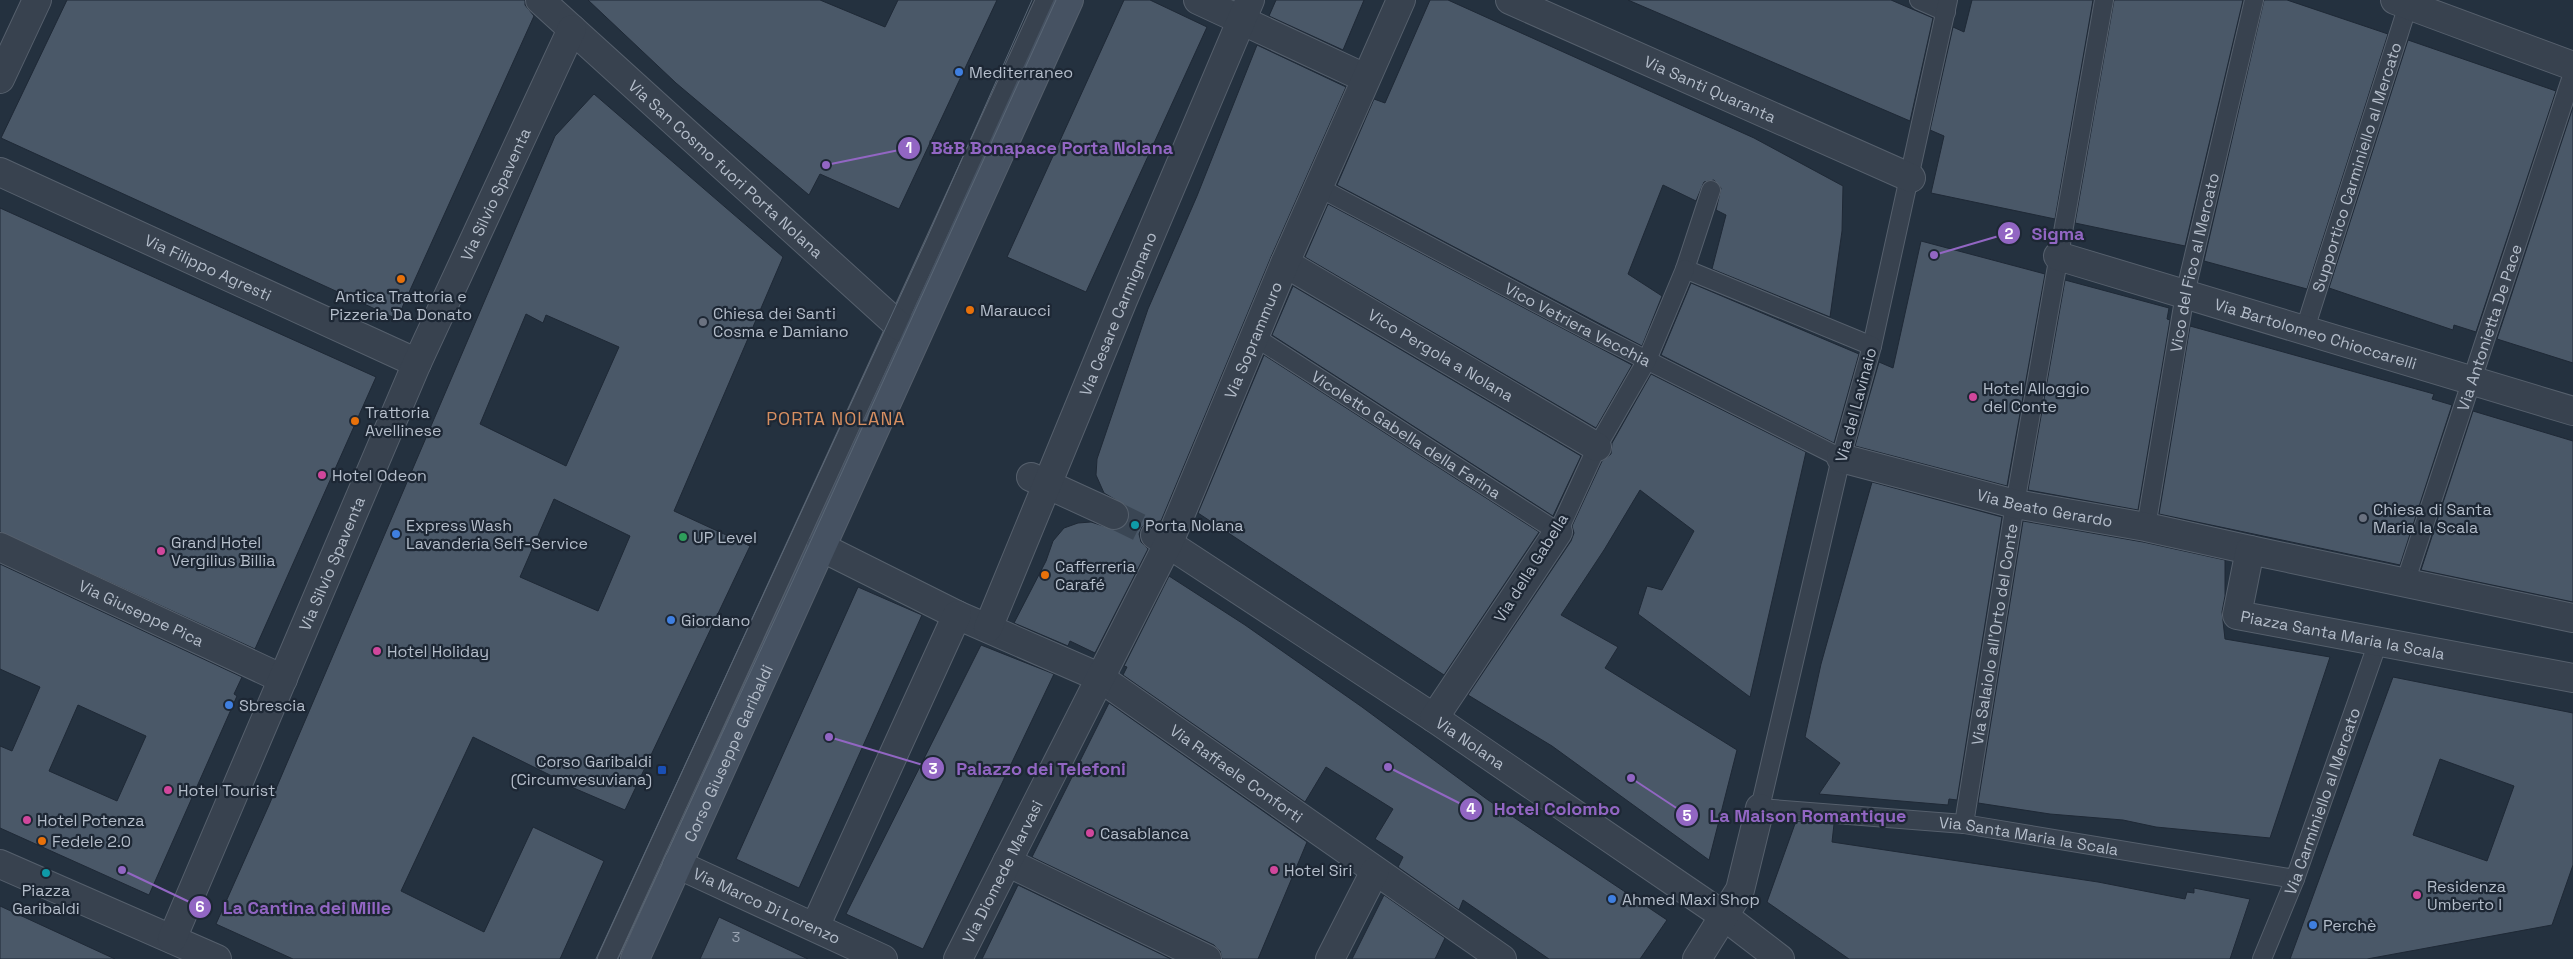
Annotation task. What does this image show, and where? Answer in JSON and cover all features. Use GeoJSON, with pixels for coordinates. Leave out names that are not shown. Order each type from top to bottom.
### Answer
{"type":"FeatureCollection","features":[{"type":"Feature","properties":{"kind":"main road"},"geometry":{"type":"LineString","coordinates":[[907,330],[1069,0]]}},
{"type":"Feature","properties":{"kind":"main road","name":"Corso Giuseppe Garibaldi"},"geometry":{"type":"LineString","coordinates":[[635,959],[677,864],[810,542],[907,330]]}},
{"type":"Feature","properties":{"kind":"street"},"geometry":{"type":"LineString","coordinates":[[0,79],[37,0]]}},
{"type":"Feature","properties":{"kind":"street","name":"Via San Cosmo fuori Porta Nolana"},"geometry":{"type":"LineString","coordinates":[[540,0],[907,330]]}},
{"type":"Feature","properties":{"kind":"street"},"geometry":{"type":"LineString","coordinates":[[1198,0],[1246,10],[1365,78]]}},
{"type":"Feature","properties":{"kind":"street","name":"Via Soprammuro"},"geometry":{"type":"LineString","coordinates":[[1099,677],[1255,337],[1365,78],[1401,0]]}},
{"type":"Feature","properties":{"kind":"street","name":"Via Santi Quaranta"},"geometry":{"type":"LineString","coordinates":[[1510,0],[1910,178]]}},
{"type":"Feature","properties":{"kind":"street"},"geometry":{"type":"LineString","coordinates":[[2402,2],[2573,66]]}},
{"type":"Feature","properties":{"kind":"street","name":"Via Cesare Carmignano"},"geometry":{"type":"LineString","coordinates":[[988,628],[1039,481],[1122,300],[1246,10]]}},
{"type":"Feature","properties":{"kind":"street","name":"Via Silvio Spaventa"},"geometry":{"type":"LineString","coordinates":[[172,939],[417,363],[572,29]]}},
{"type":"Feature","properties":{"kind":"street","name":"Via Filippo Agresti"},"geometry":{"type":"LineString","coordinates":[[0,172],[417,363]]}},
{"type":"Feature","properties":{"kind":"street","name":"Via Bartolomeo Chioccarelli"},"geometry":{"type":"LineString","coordinates":[[2058,256],[2573,411]]}},
{"type":"Feature","properties":{"kind":"street","name":"Vico Pergola a Nolana"},"geometry":{"type":"LineString","coordinates":[[1285,263],[1597,447]]}},
{"type":"Feature","properties":{"kind":"street","name":"Via Beato Gerardo"},"geometry":{"type":"LineString","coordinates":[[1841,458],[2015,504],[2146,527],[2250,550]]}},
{"type":"Feature","properties":{"kind":"street"},"geometry":{"type":"LineString","coordinates":[[1039,481],[1114,515]]}},
{"type":"Feature","properties":{"kind":"street","name":"Via della Gabella"},"geometry":{"type":"LineString","coordinates":[[1434,718],[1558,532]]}},
{"type":"Feature","properties":{"kind":"street","name":"Via Nolana"},"geometry":{"type":"LineString","coordinates":[[1162,539],[1434,718],[1724,916],[1780,959]]}},
{"type":"Feature","properties":{"kind":"street","name":"Via Raffaele Conforti"},"geometry":{"type":"LineString","coordinates":[[810,542],[957,615],[1099,677],[1502,959]]}},
{"type":"Feature","properties":{"kind":"street","name":"Via Giuseppe Pica"},"geometry":{"type":"LineString","coordinates":[[0,547],[283,679]]}},
{"type":"Feature","properties":{"kind":"street"},"geometry":{"type":"LineString","coordinates":[[2250,550],[2573,618]]}},
{"type":"Feature","properties":{"kind":"street","name":"Piazza Santa Maria la Scala"},"geometry":{"type":"LineString","coordinates":[[2250,550],[2237,616],[2573,678]]}},
{"type":"Feature","properties":{"kind":"street"},"geometry":{"type":"LineString","coordinates":[[815,927],[957,615]]}},
{"type":"Feature","properties":{"kind":"street","name":"Via Diomede Marvasi"},"geometry":{"type":"LineString","coordinates":[[958,959],[1099,677]]}},
{"type":"Feature","properties":{"kind":"street"},"geometry":{"type":"LineString","coordinates":[[1697,959],[1740,890],[1760,808]]}},
{"type":"Feature","properties":{"kind":"street"},"geometry":{"type":"LineString","coordinates":[[1006,862],[1207,959]]}},
{"type":"Feature","properties":{"kind":"street"},"geometry":{"type":"LineString","coordinates":[[0,864],[217,959]]}},
{"type":"Feature","properties":{"kind":"street","name":"Via Marco Di Lorenzo"},"geometry":{"type":"LineString","coordinates":[[677,864],[883,959]]}},
{"type":"Feature","properties":{"kind":"street"},"geometry":{"type":"LineString","coordinates":[[1330,959],[1375,871]]}},
{"type":"Feature","properties":{"kind":"lane"},"geometry":{"type":"LineString","coordinates":[[907,330],[1045,0]]}},
{"type":"Feature","properties":{"kind":"lane"},"geometry":{"type":"LineString","coordinates":[[1919,0],[1947,6]]}},
{"type":"Feature","properties":{"kind":"lane","name":"Via Salaiolo all'Orto del Conte"},"geometry":{"type":"LineString","coordinates":[[1964,824],[2015,504],[2104,0]]}},
{"type":"Feature","properties":{"kind":"lane","name":"Vico del Fico al Mercato"},"geometry":{"type":"LineString","coordinates":[[2146,527],[2185,294],[2254,0]]}},
{"type":"Feature","properties":{"kind":"lane","name":"Supportico Carminiello al Mercato"},"geometry":{"type":"LineString","coordinates":[[2305,329],[2402,2]]}},
{"type":"Feature","properties":{"kind":"lane","name":"Via del Lavinaio"},"geometry":{"type":"LineString","coordinates":[[1760,808],[1841,458],[1872,346],[1947,6]]}},
{"type":"Feature","properties":{"kind":"lane","name":"Via Antonietta De Pace"},"geometry":{"type":"LineString","coordinates":[[2405,583],[2573,72]]}},
{"type":"Feature","properties":{"kind":"lane","name":"Vico Vetriera Vecchia"},"geometry":{"type":"LineString","coordinates":[[1318,187],[1647,360],[1841,458]]}},
{"type":"Feature","properties":{"kind":"lane","name":"Via della Gabella"},"geometry":{"type":"LineString","coordinates":[[1558,532],[1597,447],[1647,360],[1685,268],[1711,190]]}},
{"type":"Feature","properties":{"kind":"lane"},"geometry":{"type":"LineString","coordinates":[[1685,268],[1872,346]]}},
{"type":"Feature","properties":{"kind":"lane","name":"Vicoletto Gabella della Farina"},"geometry":{"type":"LineString","coordinates":[[1255,337],[1558,532]]}},
{"type":"Feature","properties":{"kind":"lane"},"geometry":{"type":"LineString","coordinates":[[607,959],[810,542]]}},
{"type":"Feature","properties":{"kind":"lane","name":"Via Carminiello al Mercato"},"geometry":{"type":"LineString","coordinates":[[2262,959],[2295,879],[2378,642]]}},
{"type":"Feature","properties":{"kind":"lane","name":"Via Santa Maria la Scala"},"geometry":{"type":"LineString","coordinates":[[1760,808],[1964,824],[2295,879]]}},
{"type":"Feature","properties":{"kind":"building"},"geometry":{"type":"Polygon","coordinates":[[[67,0],[525,0],[525,5],[534,16],[397,319],[1,138],[67,0]]]}},
{"type":"Feature","properties":{"kind":"building"},"geometry":{"type":"Polygon","coordinates":[[[588,0],[820,0],[885,27],[898,0],[997,0],[899,209],[820,174],[809,195],[676,83],[588,0]]]}},
{"type":"Feature","properties":{"kind":"building"},"geometry":{"type":"Polygon","coordinates":[[[1124,0],[1150,0],[1207,27],[1086,292],[1007,257],[1124,0]]]}},
{"type":"Feature","properties":{"kind":"building"},"geometry":{"type":"Polygon","coordinates":[[[1276,0],[1364,0],[1343,50],[1269,16],[1276,0]]]}},
{"type":"Feature","properties":{"kind":"building"},"geometry":{"type":"Polygon","coordinates":[[[1430,0],[1448,0],[1754,138],[1843,186],[1842,231],[1830,317],[1712,269],[1726,215],[1716,210],[1721,188],[1714,180],[1704,182],[1696,201],[1663,185],[1628,274],[1662,296],[1642,346],[1337,185],[1374,99],[1385,103],[1430,0]]]}},
{"type":"Feature","properties":{"kind":"building"},"geometry":{"type":"Polygon","coordinates":[[[1628,0],[1891,0],[1933,18],[1910,121],[1628,0]]]}},
{"type":"Feature","properties":{"kind":"building"},"geometry":{"type":"Polygon","coordinates":[[[1972,0],[2093,0],[2055,219],[1931,193],[1944,136],[1930,130],[1953,27],[1964,32],[1972,0]]]}},
{"type":"Feature","properties":{"kind":"building"},"geometry":{"type":"Polygon","coordinates":[[[2114,0],[2243,0],[2185,246],[2075,223],[2114,0]]]}},
{"type":"Feature","properties":{"kind":"building"},"geometry":{"type":"Polygon","coordinates":[[[2264,0],[2287,0],[2388,34],[2307,289],[2204,261],[2264,0]]]}},
{"type":"Feature","properties":{"kind":"building"},"geometry":{"type":"Polygon","coordinates":[[[2408,40],[2556,91],[2476,332],[2454,325],[2453,330],[2329,288],[2408,40]]]}},
{"type":"Feature","properties":{"kind":"building"},"geometry":{"type":"Polygon","coordinates":[[[1257,45],[1346,87],[1271,257],[1161,521],[1148,521],[1142,527],[1139,534],[1141,542],[1148,549],[1095,653],[1070,641],[1068,646],[1014,623],[1046,561],[1053,541],[1064,528],[1078,523],[1091,522],[1116,530],[1123,527],[1128,521],[1129,513],[1126,506],[1104,493],[1096,475],[1097,459],[1148,309],[1197,196],[1257,45]]]}},
{"type":"Feature","properties":{"kind":"building"},"geometry":{"type":"Polygon","coordinates":[[[594,94],[783,257],[674,511],[750,546],[625,810],[555,780],[556,778],[473,737],[401,891],[484,932],[533,827],[604,861],[560,959],[293,959],[216,924],[269,805],[555,136],[594,94]],[[526,314],[480,424],[566,466],[619,347],[546,315],[543,323],[526,314]],[[554,499],[520,577],[598,611],[630,536],[554,499]]]}},
{"type":"Feature","properties":{"kind":"building"},"geometry":{"type":"Polygon","coordinates":[[[2573,107],[2573,363],[2497,339],[2573,107]]]}},
{"type":"Feature","properties":{"kind":"building"},"geometry":{"type":"Polygon","coordinates":[[[1328,204],[1632,365],[1596,428],[1305,257],[1328,204]]]}},
{"type":"Feature","properties":{"kind":"building"},"geometry":{"type":"Polygon","coordinates":[[[0,208],[376,377],[255,649],[0,532],[0,208]]]}},
{"type":"Feature","properties":{"kind":"building"},"geometry":{"type":"Polygon","coordinates":[[[1921,241],[2045,274],[2007,486],[1855,446],[1879,362],[1893,368],[1921,241]]]}},
{"type":"Feature","properties":{"kind":"building"},"geometry":{"type":"Polygon","coordinates":[[[2065,280],[2169,308],[2167,319],[2170,320],[2138,510],[2028,490],[2065,280]]]}},
{"type":"Feature","properties":{"kind":"building"},"geometry":{"type":"Polygon","coordinates":[[[1691,283],[1859,354],[1834,443],[1661,355],[1691,283]]]}},
{"type":"Feature","properties":{"kind":"building"},"geometry":{"type":"Polygon","coordinates":[[[1293,286],[1581,456],[1553,516],[1272,335],[1293,286]]]}},
{"type":"Feature","properties":{"kind":"building"},"geometry":{"type":"Polygon","coordinates":[[[2190,326],[2434,394],[2432,399],[2452,405],[2400,565],[2159,514],[2190,326]]]}},
{"type":"Feature","properties":{"kind":"building"},"geometry":{"type":"Polygon","coordinates":[[[1264,355],[1539,532],[1444,675],[1198,513],[1264,355]]]}},
{"type":"Feature","properties":{"kind":"building"},"geometry":{"type":"Polygon","coordinates":[[[1651,374],[1806,452],[1750,697],[1638,614],[1647,586],[1662,590],[1694,531],[1640,490],[1604,550],[1561,615],[1618,647],[1605,668],[1737,750],[1709,860],[1552,746],[1468,695],[1571,541],[1574,533],[1572,526],[1602,461],[1611,454],[1612,443],[1651,374]]]}},
{"type":"Feature","properties":{"kind":"building"},"geometry":{"type":"Polygon","coordinates":[[[2473,411],[2573,441],[2573,602],[2421,570],[2473,411]]]}},
{"type":"Feature","properties":{"kind":"building"},"geometry":{"type":"Polygon","coordinates":[[[1872,482],[2002,517],[1957,800],[1949,799],[1948,805],[1819,794],[1840,763],[1805,737],[1821,664],[1872,482]]]}},
{"type":"Feature","properties":{"kind":"building"},"geometry":{"type":"Polygon","coordinates":[[[2023,521],[2143,542],[2225,560],[2225,596],[2222,612],[2225,639],[2330,657],[2270,838],[2156,827],[2123,820],[2050,814],[1978,803],[2023,521]]]}},
{"type":"Feature","properties":{"kind":"building"},"geometry":{"type":"Polygon","coordinates":[[[0,564],[242,677],[234,694],[237,696],[149,895],[0,828],[0,746],[12,751],[40,687],[0,669],[0,564]],[[78,705],[49,771],[117,801],[146,736],[78,705]]]}},
{"type":"Feature","properties":{"kind":"building"},"geometry":{"type":"Polygon","coordinates":[[[1169,576],[1245,625],[1362,707],[1488,800],[1667,920],[1640,959],[1549,959],[1463,900],[1459,910],[1398,867],[1403,857],[1375,839],[1393,809],[1326,767],[1305,802],[1123,675],[1127,667],[1124,666],[1169,576]]]}},
{"type":"Feature","properties":{"kind":"building"},"geometry":{"type":"Polygon","coordinates":[[[858,587],[922,615],[799,888],[736,859],[858,587]]]}},
{"type":"Feature","properties":{"kind":"building"},"geometry":{"type":"Polygon","coordinates":[[[981,645],[1054,674],[923,949],[846,914],[981,645]]]}},
{"type":"Feature","properties":{"kind":"building"},"geometry":{"type":"Polygon","coordinates":[[[2393,677],[2573,713],[2573,865],[2552,925],[2367,959],[2290,959],[2393,677]],[[2440,759],[2413,835],[2487,861],[2514,786],[2440,759]]]}},
{"type":"Feature","properties":{"kind":"building","name":"Casablanca"},"geometry":{"type":"Polygon","coordinates":[[[1109,703],[1307,842],[1258,959],[1222,959],[1220,951],[1214,945],[1032,857],[1109,703]]]}},
{"type":"Feature","properties":{"kind":"building"},"geometry":{"type":"Polygon","coordinates":[[[1796,821],[1834,824],[1832,842],[2098,882],[2185,899],[2187,892],[2194,893],[2194,888],[2250,899],[2230,959],[1849,959],[1767,902],[1796,821]]]}},
{"type":"Feature","properties":{"kind":"building"},"geometry":{"type":"Polygon","coordinates":[[[1018,885],[1171,959],[982,959],[1018,885]]]}},
{"type":"Feature","properties":{"kind":"building"},"geometry":{"type":"Polygon","coordinates":[[[1384,895],[1445,938],[1435,959],[1352,959],[1384,895]]]}},
{"type":"Feature","properties":{"kind":"building"},"geometry":{"type":"Polygon","coordinates":[[[0,906],[115,959],[0,959],[0,906]]]}},
{"type":"Feature","properties":{"kind":"building"},"geometry":{"type":"Polygon","coordinates":[[[719,917],[808,959],[700,959],[719,917]]]}},
{"type":"Feature","properties":{"kind":"tunnel"},"geometry":{"type":"LineString","coordinates":[[1114,515],[1155,535]]}},
{"type":"Feature","properties":{"kind":"tram line"},"geometry":{"type":"LineString","coordinates":[[596,959],[927,238],[1032,0]]}},
{"type":"Feature","properties":{"kind":"tram line"},"geometry":{"type":"LineString","coordinates":[[618,959],[794,578],[1056,0]]}},
{"type":"Feature","properties":{"kind":"place","name":"Mediterraneo"},"geometry":{"type":"Point","coordinates":[959,72]}},
{"type":"Feature","properties":{"kind":"place","name":"B&B Bonapace Porta Nolana"},"geometry":{"type":"Point","coordinates":[826,165]}},
{"type":"Feature","properties":{"kind":"place","name":"Sigma"},"geometry":{"type":"Point","coordinates":[1934,255]}},
{"type":"Feature","properties":{"kind":"place","name":"Antica Trattoria e Pizzeria Da Donato"},"geometry":{"type":"Point","coordinates":[401,279]}},
{"type":"Feature","properties":{"kind":"place","name":"Maraucci"},"geometry":{"type":"Point","coordinates":[970,310]}},
{"type":"Feature","properties":{"kind":"place","name":"Chiesa dei Santi Cosma e Damiano"},"geometry":{"type":"Point","coordinates":[703,322]}},
{"type":"Feature","properties":{"kind":"place","name":"Hotel Alloggio del Conte"},"geometry":{"type":"Point","coordinates":[1973,397]}},
{"type":"Feature","properties":{"kind":"place","name":"Trattoria Avellinese"},"geometry":{"type":"Point","coordinates":[355,421]}},
{"type":"Feature","properties":{"kind":"place","name":"Hotel Odeon"},"geometry":{"type":"Point","coordinates":[322,475]}},
{"type":"Feature","properties":{"kind":"place","name":"Chiesa di Santa Maria la Scala"},"geometry":{"type":"Point","coordinates":[2363,518]}},
{"type":"Feature","properties":{"kind":"place","name":"Porta Nolana"},"geometry":{"type":"Point","coordinates":[1135,525]}},
{"type":"Feature","properties":{"kind":"place","name":"Express Wash Lavanderia Self-Service"},"geometry":{"type":"Point","coordinates":[396,534]}},
{"type":"Feature","properties":{"kind":"place","name":"UP Level"},"geometry":{"type":"Point","coordinates":[683,537]}},
{"type":"Feature","properties":{"kind":"place","name":"Grand Hotel Vergilius Billia"},"geometry":{"type":"Point","coordinates":[161,551]}},
{"type":"Feature","properties":{"kind":"place","name":"Cafferreria Carafé"},"geometry":{"type":"Point","coordinates":[1045,575]}},
{"type":"Feature","properties":{"kind":"place","name":"Giordano"},"geometry":{"type":"Point","coordinates":[671,620]}},
{"type":"Feature","properties":{"kind":"place","name":"Hotel Holiday"},"geometry":{"type":"Point","coordinates":[377,651]}},
{"type":"Feature","properties":{"kind":"place","name":"Sbrescia"},"geometry":{"type":"Point","coordinates":[229,705]}},
{"type":"Feature","properties":{"kind":"place","name":"Palazzo dei Telefoni"},"geometry":{"type":"Point","coordinates":[829,737]}},
{"type":"Feature","properties":{"kind":"place","name":"Hotel Colombo"},"geometry":{"type":"Point","coordinates":[1388,767]}},
{"type":"Feature","properties":{"kind":"place","name":"Corso Garibaldi (Circumvesuviana)"},"geometry":{"type":"Point","coordinates":[662,770]}},
{"type":"Feature","properties":{"kind":"place","name":"La Maison Romantique"},"geometry":{"type":"Point","coordinates":[1631,778]}},
{"type":"Feature","properties":{"kind":"place","name":"Hotel Tourist"},"geometry":{"type":"Point","coordinates":[168,790]}},
{"type":"Feature","properties":{"kind":"place","name":"Hotel Potenza"},"geometry":{"type":"Point","coordinates":[27,820]}},
{"type":"Feature","properties":{"kind":"place","name":"Casablanca"},"geometry":{"type":"Point","coordinates":[1090,833]}},
{"type":"Feature","properties":{"kind":"place","name":"Fedele 2.0"},"geometry":{"type":"Point","coordinates":[42,841]}},
{"type":"Feature","properties":{"kind":"place","name":"La Cantina dei Mille"},"geometry":{"type":"Point","coordinates":[122,870]}},
{"type":"Feature","properties":{"kind":"place","name":"Hotel Siri"},"geometry":{"type":"Point","coordinates":[1274,870]}},
{"type":"Feature","properties":{"kind":"place","name":"Piazza Garibaldi"},"geometry":{"type":"Point","coordinates":[46,873]}},
{"type":"Feature","properties":{"kind":"place","name":"Residenza Umberto I"},"geometry":{"type":"Point","coordinates":[2417,895]}},
{"type":"Feature","properties":{"kind":"place","name":"Ahmed Maxi Shop"},"geometry":{"type":"Point","coordinates":[1612,899]}},
{"type":"Feature","properties":{"kind":"place","name":"Perchè"},"geometry":{"type":"Point","coordinates":[2313,925]}},
{"type":"Feature","properties":{"kind":"district","name":"PORTA NOLANA"},"geometry":{"type":"Point","coordinates":[836,418]}}]}
